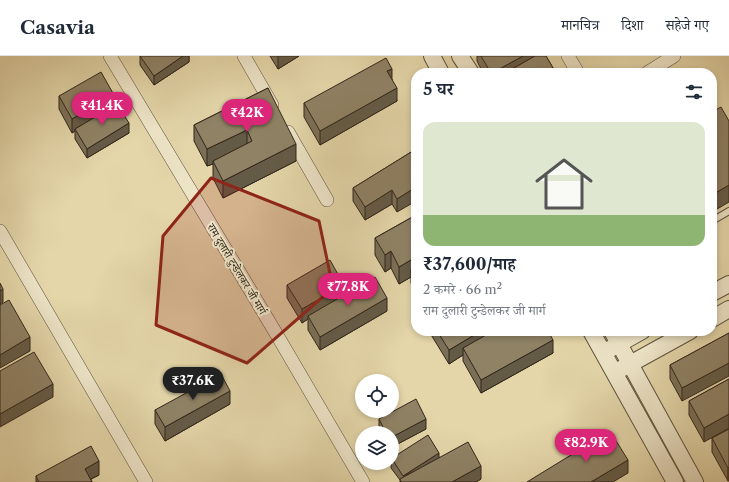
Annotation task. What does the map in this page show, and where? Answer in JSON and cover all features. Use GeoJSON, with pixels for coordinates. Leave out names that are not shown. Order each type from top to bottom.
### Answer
{"type":"FeatureCollection","features":[{"type":"Feature","properties":{"kind":"street","name":"राम दुलारी टुन्डेलकर जी मार्ग"},"geometry":{"type":"LineString","coordinates":[[110,56],[363,482]]}},
{"type":"Feature","properties":{"kind":"street"},"geometry":{"type":"LineString","coordinates":[[244,56],[327,200]]}},
{"type":"Feature","properties":{"kind":"street"},"geometry":{"type":"LineString","coordinates":[[432,56],[438,68]]}},
{"type":"Feature","properties":{"kind":"street"},"geometry":{"type":"LineString","coordinates":[[460,56],[468,68]]}},
{"type":"Feature","properties":{"kind":"street"},"geometry":{"type":"LineString","coordinates":[[568,56],[575,68]]}},
{"type":"Feature","properties":{"kind":"street"},"geometry":{"type":"LineString","coordinates":[[655,68],[674,56]]}},
{"type":"Feature","properties":{"kind":"street"},"geometry":{"type":"LineString","coordinates":[[0,232],[146,482]]}},
{"type":"Feature","properties":{"kind":"street"},"geometry":{"type":"LineString","coordinates":[[717,290],[729,284]]}},
{"type":"Feature","properties":{"kind":"street"},"geometry":{"type":"LineString","coordinates":[[717,316],[729,309]]}},
{"type":"Feature","properties":{"kind":"street"},"geometry":{"type":"LineString","coordinates":[[594,336],[675,482]]}},
{"type":"Feature","properties":{"kind":"street"},"geometry":{"type":"LineString","coordinates":[[614,372],[681,336]]}},
{"type":"Feature","properties":{"kind":"street"},"geometry":{"type":"LineString","coordinates":[[603,352],[616,337],[695,482]]}},
{"type":"Feature","properties":{"kind":"lane"},"geometry":{"type":"LineString","coordinates":[[717,218],[729,211]]}},
{"type":"Feature","properties":{"kind":"highlighted area"},"geometry":{"type":"Polygon","coordinates":[[[211,178],[319,221],[333,288],[247,363],[156,325],[163,236],[211,178]]]}},
{"type":"Feature","properties":{"kind":"building"},"geometry":{"type":"Polygon","coordinates":[[[140,56],[183,56],[154,76],[140,56]]]}},
{"type":"Feature","properties":{"kind":"building"},"geometry":{"type":"Polygon","coordinates":[[[481,56],[523,56],[501,68],[488,68],[481,56]]]}},
{"type":"Feature","properties":{"kind":"building"},"geometry":{"type":"Polygon","coordinates":[[[535,56],[546,56],[553,68],[514,68],[535,56]]]}},
{"type":"Feature","properties":{"kind":"building"},"geometry":{"type":"Polygon","coordinates":[[[386,58],[392,69],[387,71],[397,88],[320,131],[304,103],[386,58]]]}},
{"type":"Feature","properties":{"kind":"building"},"geometry":{"type":"Polygon","coordinates":[[[101,72],[114,95],[72,119],[59,96],[101,72]]]}},
{"type":"Feature","properties":{"kind":"building"},"geometry":{"type":"Polygon","coordinates":[[[268,88],[296,144],[223,181],[213,161],[252,141],[247,130],[207,149],[194,125],[268,88]]]}},
{"type":"Feature","properties":{"kind":"building"},"geometry":{"type":"Polygon","coordinates":[[[117,104],[129,123],[87,149],[75,129],[117,104]]]}},
{"type":"Feature","properties":{"kind":"building"},"geometry":{"type":"Polygon","coordinates":[[[721,107],[729,121],[729,185],[717,192],[717,109],[721,107]]]}},
{"type":"Feature","properties":{"kind":"building"},"geometry":{"type":"Polygon","coordinates":[[[411,152],[411,190],[397,199],[392,190],[365,207],[353,188],[411,152]]]}},
{"type":"Feature","properties":{"kind":"building"},"geometry":{"type":"Polygon","coordinates":[[[411,218],[411,260],[399,267],[391,251],[385,255],[375,238],[411,218]]]}},
{"type":"Feature","properties":{"kind":"building"},"geometry":{"type":"Polygon","coordinates":[[[330,260],[344,285],[302,309],[287,285],[330,260]]]}},
{"type":"Feature","properties":{"kind":"building"},"geometry":{"type":"Polygon","coordinates":[[[375,277],[387,298],[320,337],[308,316],[375,277]]]}},
{"type":"Feature","properties":{"kind":"building"},"geometry":{"type":"Polygon","coordinates":[[[0,283],[3,289],[0,291],[0,283]]]}},
{"type":"Feature","properties":{"kind":"building"},"geometry":{"type":"Polygon","coordinates":[[[9,300],[30,337],[0,355],[0,305],[9,300]]]}},
{"type":"Feature","properties":{"kind":"building"},"geometry":{"type":"Polygon","coordinates":[[[729,333],[729,363],[682,388],[670,365],[729,333]]]}},
{"type":"Feature","properties":{"kind":"building"},"geometry":{"type":"Polygon","coordinates":[[[440,336],[473,336],[449,350],[440,336]]]}},
{"type":"Feature","properties":{"kind":"building"},"geometry":{"type":"Polygon","coordinates":[[[484,336],[551,336],[553,340],[481,380],[463,348],[484,336]]]}},
{"type":"Feature","properties":{"kind":"building"},"geometry":{"type":"Polygon","coordinates":[[[34,352],[53,384],[0,414],[0,371],[34,352]]]}},
{"type":"Feature","properties":{"kind":"building"},"geometry":{"type":"Polygon","coordinates":[[[221,374],[230,391],[165,427],[155,410],[221,374]]]}},
{"type":"Feature","properties":{"kind":"building"},"geometry":{"type":"Polygon","coordinates":[[[729,379],[729,414],[704,428],[689,401],[729,379]]]}},
{"type":"Feature","properties":{"kind":"building"},"geometry":{"type":"Polygon","coordinates":[[[416,399],[426,419],[399,433],[399,426],[382,426],[379,419],[399,418],[399,408],[416,399]]]}},
{"type":"Feature","properties":{"kind":"building"},"geometry":{"type":"Polygon","coordinates":[[[729,429],[729,467],[728,468],[712,438],[729,429]]]}},
{"type":"Feature","properties":{"kind":"building"},"geometry":{"type":"Polygon","coordinates":[[[610,431],[628,460],[591,482],[527,482],[610,431]]]}},
{"type":"Feature","properties":{"kind":"building"},"geometry":{"type":"Polygon","coordinates":[[[428,435],[439,453],[403,476],[399,470],[399,454],[428,435]]]}},
{"type":"Feature","properties":{"kind":"building"},"geometry":{"type":"Polygon","coordinates":[[[468,442],[481,466],[452,482],[401,482],[400,479],[468,442]]]}},
{"type":"Feature","properties":{"kind":"building"},"geometry":{"type":"Polygon","coordinates":[[[91,446],[99,461],[85,469],[92,482],[39,482],[36,476],[91,446]]]}}]}
